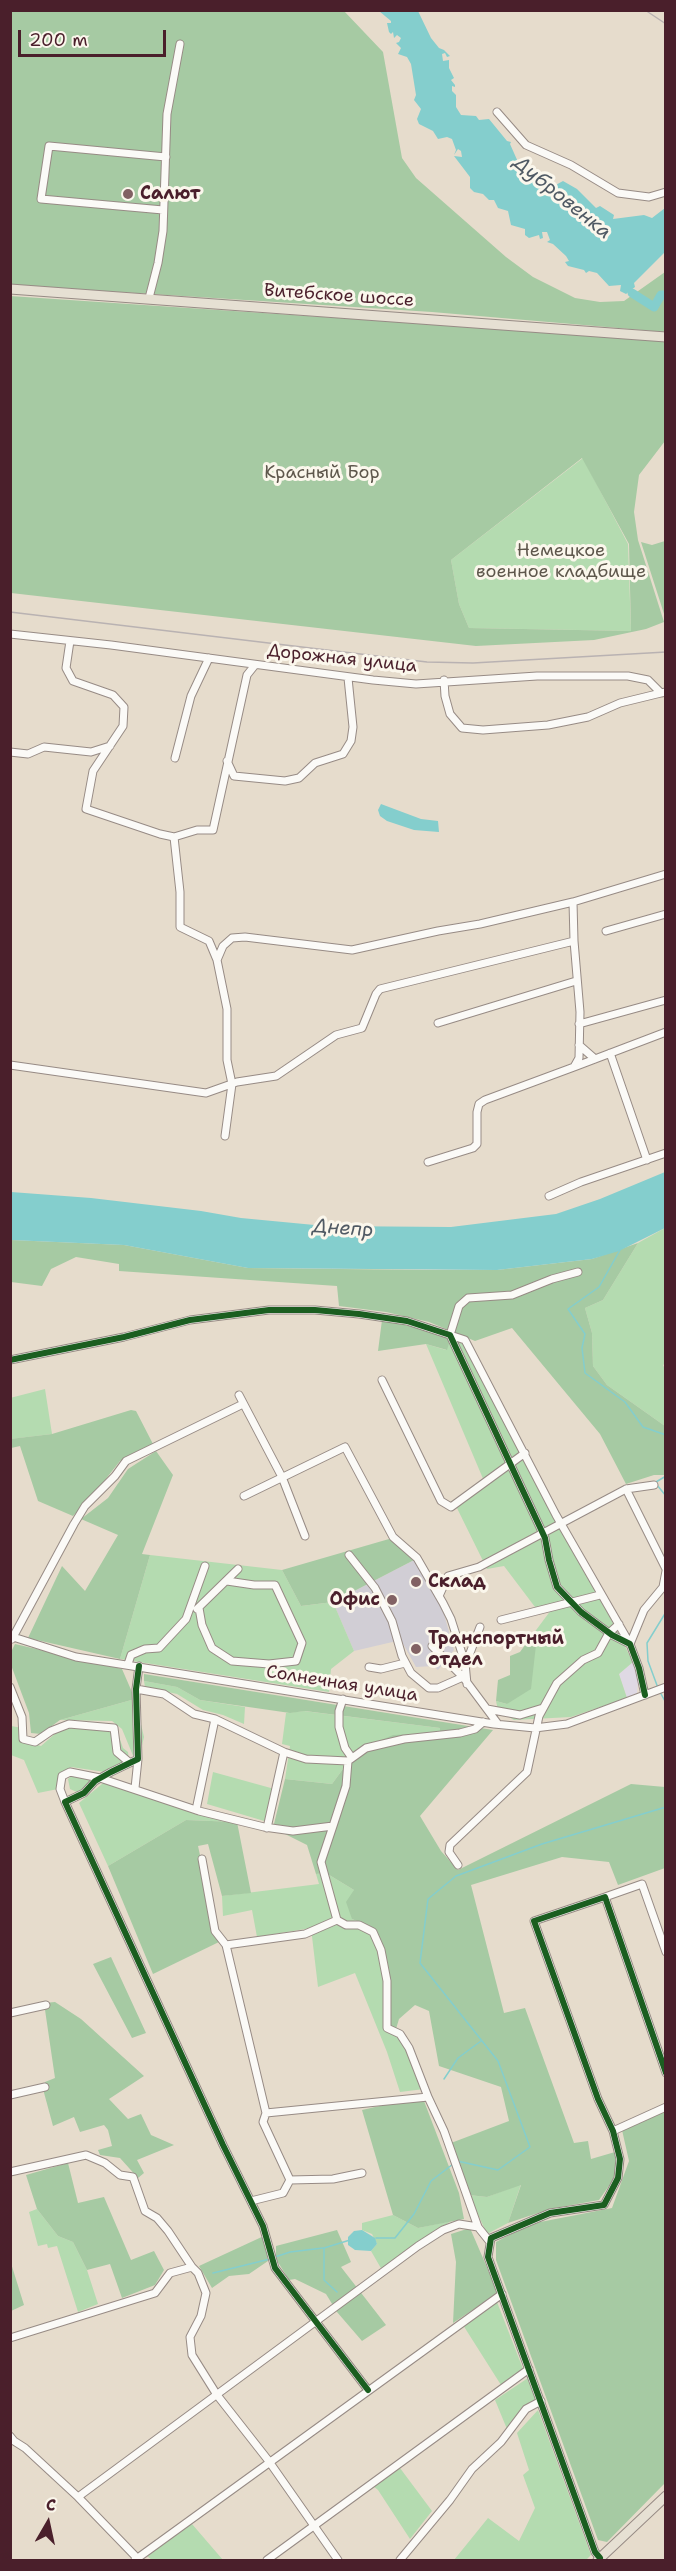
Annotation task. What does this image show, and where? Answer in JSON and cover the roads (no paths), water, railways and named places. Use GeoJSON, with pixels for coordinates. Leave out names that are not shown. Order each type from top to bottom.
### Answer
{"type":"FeatureCollection","features":[{"type":"Feature","properties":{"kind":"main road","name":"Витебское шоссе"},"geometry":{"type":"LineString","coordinates":[[10,289],[666,337]]}},
{"type":"Feature","properties":{"kind":"main road"},"geometry":{"type":"LineString","coordinates":[[599,2559],[666,2496]]}},
{"type":"Feature","properties":{"kind":"street"},"geometry":{"type":"LineString","coordinates":[[149,298],[158,263],[164,210],[167,114],[180,44]]}},
{"type":"Feature","properties":{"kind":"street"},"geometry":{"type":"LineString","coordinates":[[497,112],[526,145],[571,165],[618,193],[649,197],[666,192]]}},
{"type":"Feature","properties":{"kind":"street"},"geometry":{"type":"LineString","coordinates":[[164,210],[40,199],[49,146],[166,157]]}},
{"type":"Feature","properties":{"kind":"street","name":"Дорожная улица"},"geometry":{"type":"LineString","coordinates":[[10,634],[111,645],[348,678],[416,684],[444,680],[537,676],[628,676],[648,680],[663,693]]}},
{"type":"Feature","properties":{"kind":"street"},"geometry":{"type":"LineString","coordinates":[[70,641],[66,668],[73,681],[113,695],[124,707],[123,726],[93,771],[86,809],[174,837],[197,830],[213,830],[226,761],[247,675],[255,665]]}},
{"type":"Feature","properties":{"kind":"street"},"geometry":{"type":"LineString","coordinates":[[175,758],[191,696],[208,658]]}},
{"type":"Feature","properties":{"kind":"street"},"geometry":{"type":"LineString","coordinates":[[226,761],[234,776],[285,781],[299,778],[315,764],[343,754],[351,741],[353,727],[348,678]]}},
{"type":"Feature","properties":{"kind":"street"},"geometry":{"type":"LineString","coordinates":[[444,680],[450,714],[462,728],[483,730],[548,725],[588,717],[620,703],[663,693]]}},
{"type":"Feature","properties":{"kind":"street"},"geometry":{"type":"LineString","coordinates":[[10,752],[28,754],[44,747],[91,752],[110,746]]}},
{"type":"Feature","properties":{"kind":"street"},"geometry":{"type":"LineString","coordinates":[[174,837],[180,892],[180,927],[210,941],[217,960],[227,1009],[227,1060],[231,1084],[225,1136]]}},
{"type":"Feature","properties":{"kind":"street"},"geometry":{"type":"LineString","coordinates":[[217,960],[223,946],[232,938],[245,937],[352,950],[573,902],[666,874]]}},
{"type":"Feature","properties":{"kind":"street"},"geometry":{"type":"LineString","coordinates":[[573,902],[579,1024],[579,1058],[574,1067]]}},
{"type":"Feature","properties":{"kind":"street"},"geometry":{"type":"LineString","coordinates":[[606,931],[666,914]]}},
{"type":"Feature","properties":{"kind":"street"},"geometry":{"type":"LineString","coordinates":[[10,1065],[206,1093],[231,1084],[276,1076],[336,1035],[362,1028],[380,989],[574,941]]}},
{"type":"Feature","properties":{"kind":"street"},"geometry":{"type":"LineString","coordinates":[[438,1023],[576,981]]}},
{"type":"Feature","properties":{"kind":"street"},"geometry":{"type":"LineString","coordinates":[[579,1024],[666,1000]]}},
{"type":"Feature","properties":{"kind":"street"},"geometry":{"type":"LineString","coordinates":[[428,1162],[473,1148],[477,1144],[478,1104],[485,1100],[666,1032]]}},
{"type":"Feature","properties":{"kind":"street"},"geometry":{"type":"LineString","coordinates":[[579,1045],[595,1059]]}},
{"type":"Feature","properties":{"kind":"street"},"geometry":{"type":"LineString","coordinates":[[610,1053],[647,1160]]}},
{"type":"Feature","properties":{"kind":"street"},"geometry":{"type":"LineString","coordinates":[[549,1196],[666,1153]]}},
{"type":"Feature","properties":{"kind":"street"},"geometry":{"type":"LineString","coordinates":[[578,1272],[552,1279],[512,1295],[468,1298],[459,1306],[450,1335],[545,1538],[557,1587],[609,1633],[630,1644]]}},
{"type":"Feature","properties":{"kind":"street"},"geometry":{"type":"LineString","coordinates":[[10,1360],[124,1337],[190,1320],[269,1310],[315,1310],[407,1321],[465,1340],[600,1595],[630,1644],[639,1668],[645,1695]]}},
{"type":"Feature","properties":{"kind":"street"},"geometry":{"type":"LineString","coordinates":[[382,1380],[441,1500],[451,1507],[525,1453]]}},
{"type":"Feature","properties":{"kind":"street"},"geometry":{"type":"LineString","coordinates":[[239,1395],[282,1477],[305,1536]]}},
{"type":"Feature","properties":{"kind":"street"},"geometry":{"type":"LineString","coordinates":[[11,1638],[85,1506],[115,1476],[126,1461],[243,1404]]}},
{"type":"Feature","properties":{"kind":"street"},"geometry":{"type":"LineString","coordinates":[[243,1496],[345,1447],[393,1537],[417,1558],[451,1619],[465,1666],[465,1680]]}},
{"type":"Feature","properties":{"kind":"street"},"geometry":{"type":"LineString","coordinates":[[439,1596],[448,1576],[479,1567],[626,1489],[654,1485]]}},
{"type":"Feature","properties":{"kind":"street"},"geometry":{"type":"LineString","coordinates":[[626,1489],[666,1570],[663,1587],[644,1610],[630,1644]]}},
{"type":"Feature","properties":{"kind":"street"},"geometry":{"type":"LineString","coordinates":[[349,1555],[375,1588],[392,1621],[405,1663],[411,1674],[429,1688],[438,1688],[465,1680]]}},
{"type":"Feature","properties":{"kind":"street"},"geometry":{"type":"LineString","coordinates":[[186,1619],[205,1566]]}},
{"type":"Feature","properties":{"kind":"street"},"geometry":{"type":"LineString","coordinates":[[128,1664],[131,1655],[145,1649],[159,1648],[238,1569]]}},
{"type":"Feature","properties":{"kind":"street"},"geometry":{"type":"LineString","coordinates":[[199,1608],[202,1625],[212,1648],[232,1661],[269,1664],[296,1661],[302,1643],[275,1585],[227,1581]]}},
{"type":"Feature","properties":{"kind":"street"},"geometry":{"type":"LineString","coordinates":[[501,1620],[600,1595]]}},
{"type":"Feature","properties":{"kind":"street"},"geometry":{"type":"LineString","coordinates":[[458,1865],[449,1851],[450,1845],[527,1772],[535,1728],[557,1683],[583,1660],[598,1653],[609,1633],[619,1624]]}},
{"type":"Feature","properties":{"kind":"street"},"geometry":{"type":"LineString","coordinates":[[465,1666],[480,1627]]}},
{"type":"Feature","properties":{"kind":"street","name":"Солнечная улица"},"geometry":{"type":"LineString","coordinates":[[11,1638],[76,1657],[483,1722],[535,1728],[567,1724],[665,1688]]}},
{"type":"Feature","properties":{"kind":"street"},"geometry":{"type":"LineString","coordinates":[[432,1646],[465,1680],[498,1724]]}},
{"type":"Feature","properties":{"kind":"street"},"geometry":{"type":"LineString","coordinates":[[369,1666],[381,1669],[405,1663]]}},
{"type":"Feature","properties":{"kind":"street"},"geometry":{"type":"LineString","coordinates":[[135,1788],[138,1759],[136,1689],[139,1666]]}},
{"type":"Feature","properties":{"kind":"street"},"geometry":{"type":"LineString","coordinates":[[136,1689],[164,1694],[194,1714],[215,1719],[284,1752],[306,1759],[350,1759],[366,1748],[404,1739],[460,1733],[475,1729],[483,1722]]}},
{"type":"Feature","properties":{"kind":"street"},"geometry":{"type":"LineString","coordinates":[[11,1692],[22,1717],[23,1738],[35,1742],[51,1731],[69,1724],[114,1728],[117,1752],[129,1763]]}},
{"type":"Feature","properties":{"kind":"street"},"geometry":{"type":"LineString","coordinates":[[343,1699],[339,1711],[339,1727],[350,1759],[346,1786],[321,1862],[337,1920],[346,1925],[359,1925],[373,1932],[381,1950],[387,1981],[387,2028],[400,2034],[409,2048],[444,2131],[478,2227],[490,2242]]}},
{"type":"Feature","properties":{"kind":"street"},"geometry":{"type":"LineString","coordinates":[[487,1709],[520,1715],[543,1708]]}},
{"type":"Feature","properties":{"kind":"street"},"geometry":{"type":"LineString","coordinates":[[196,1810],[215,1719]]}},
{"type":"Feature","properties":{"kind":"street"},"geometry":{"type":"LineString","coordinates":[[267,1828],[284,1752]]}},
{"type":"Feature","properties":{"kind":"street"},"geometry":{"type":"LineString","coordinates":[[65,1802],[84,1793],[100,1778],[138,1759]]}},
{"type":"Feature","properties":{"kind":"street"},"geometry":{"type":"LineString","coordinates":[[333,1826],[293,1831],[267,1828],[196,1810],[100,1778],[70,1772],[62,1776],[60,1789],[65,1802],[263,2226],[275,2268],[368,2390]]}},
{"type":"Feature","properties":{"kind":"street"},"geometry":{"type":"LineString","coordinates":[[202,1859],[215,1931],[226,1945],[266,2113],[263,2122],[290,2180]]}},
{"type":"Feature","properties":{"kind":"street"},"geometry":{"type":"LineString","coordinates":[[599,2559],[488,2257],[491,2238],[550,2213],[604,2205],[618,2178],[620,2159],[613,2131],[598,2099],[534,1920],[642,1884],[666,1952]]}},
{"type":"Feature","properties":{"kind":"street"},"geometry":{"type":"LineString","coordinates":[[605,1897],[666,2073]]}},
{"type":"Feature","properties":{"kind":"street"},"geometry":{"type":"LineString","coordinates":[[226,1945],[305,1934],[337,1920]]}},
{"type":"Feature","properties":{"kind":"street"},"geometry":{"type":"LineString","coordinates":[[10,2013],[46,2005]]}},
{"type":"Feature","properties":{"kind":"street"},"geometry":{"type":"LineString","coordinates":[[10,2095],[45,2087]]}},
{"type":"Feature","properties":{"kind":"street"},"geometry":{"type":"LineString","coordinates":[[266,2113],[428,2097]]}},
{"type":"Feature","properties":{"kind":"street"},"geometry":{"type":"LineString","coordinates":[[613,2131],[666,2107]]}},
{"type":"Feature","properties":{"kind":"street"},"geometry":{"type":"LineString","coordinates":[[10,2172],[86,2155],[105,2163],[120,2175],[132,2177],[146,2211],[157,2218],[168,2231],[198,2273],[206,2293],[201,2316],[190,2337],[192,2355],[218,2395],[315,2524],[338,2560]]}},
{"type":"Feature","properties":{"kind":"street"},"geometry":{"type":"LineString","coordinates":[[290,2180],[333,2179],[362,2173]]}},
{"type":"Feature","properties":{"kind":"street"},"geometry":{"type":"LineString","coordinates":[[251,2201],[283,2193],[290,2180]]}},
{"type":"Feature","properties":{"kind":"street"},"geometry":{"type":"LineString","coordinates":[[78,2497],[443,2230],[459,2224],[478,2227]]}},
{"type":"Feature","properties":{"kind":"street"},"geometry":{"type":"LineString","coordinates":[[10,2338],[155,2293],[170,2273],[192,2267]]}},
{"type":"Feature","properties":{"kind":"street"},"geometry":{"type":"LineString","coordinates":[[12,2440],[78,2497],[137,2560],[502,2294]]}},
{"type":"Feature","properties":{"kind":"street"},"geometry":{"type":"LineString","coordinates":[[267,2560],[529,2369]]}},
{"type":"Feature","properties":{"kind":"street"},"geometry":{"type":"LineString","coordinates":[[401,2560],[472,2469],[501,2442],[526,2409],[541,2401]]}},
{"type":"Feature","properties":{"kind":"water"},"geometry":{"type":"Polygon","coordinates":[[[379,11],[418,11],[431,38],[450,56],[442,54],[443,61],[449,60],[449,68],[454,78],[451,80],[455,85],[455,87],[452,86],[452,91],[456,95],[456,107],[461,115],[476,116],[479,120],[489,119],[507,141],[511,142],[518,162],[521,165],[526,164],[525,172],[530,176],[552,187],[563,181],[577,189],[596,208],[600,206],[614,215],[613,219],[644,215],[652,218],[665,208],[665,252],[634,283],[635,287],[626,294],[620,291],[621,285],[609,286],[597,273],[589,271],[586,273],[584,270],[568,266],[565,262],[569,261],[566,256],[553,244],[547,242],[550,240],[547,232],[542,232],[543,238],[540,239],[539,235],[529,238],[525,235],[525,229],[511,225],[508,211],[498,208],[494,200],[489,200],[483,194],[474,192],[470,188],[470,177],[454,156],[462,157],[461,151],[458,149],[454,155],[456,150],[452,139],[447,137],[438,139],[433,131],[419,124],[417,119],[421,109],[414,100],[416,95],[411,64],[407,57],[398,54],[401,48],[396,43],[401,38],[397,35],[394,38],[393,32],[391,34],[389,32],[387,23],[391,21],[379,11]]]}},
{"type":"Feature","properties":{"kind":"water"},"geometry":{"type":"Polygon","coordinates":[[[381,804],[421,819],[438,821],[439,832],[414,830],[387,821],[380,816],[378,810],[381,804]]]}},
{"type":"Feature","properties":{"kind":"water","name":"Днепр"},"geometry":{"type":"Polygon","coordinates":[[[665,1172],[665,1228],[619,1251],[592,1259],[497,1270],[248,1268],[124,1245],[11,1240],[11,1192],[91,1198],[241,1218],[325,1226],[451,1227],[556,1214],[600,1199],[665,1172]]]}},
{"type":"Feature","properties":{"kind":"water"},"geometry":{"type":"Polygon","coordinates":[[[362,2230],[375,2238],[377,2244],[371,2251],[355,2250],[348,2245],[348,2237],[354,2231],[362,2230]]]}},
{"type":"Feature","properties":{"kind":"waterway","name":"Дубровенка"},"geometry":{"type":"LineString","coordinates":[[632,293],[654,307],[661,295],[666,295]]}},
{"type":"Feature","properties":{"kind":"waterway"},"geometry":{"type":"LineString","coordinates":[[620,1250],[599,1287],[568,1309],[585,1334],[582,1348],[585,1373],[625,1402],[643,1427],[666,1435]]}},
{"type":"Feature","properties":{"kind":"waterway"},"geometry":{"type":"LineString","coordinates":[[656,1482],[666,1476]]}},
{"type":"Feature","properties":{"kind":"waterway"},"geometry":{"type":"LineString","coordinates":[[657,1485],[666,1496]]}},
{"type":"Feature","properties":{"kind":"waterway"},"geometry":{"type":"LineString","coordinates":[[658,1688],[648,1661],[647,1643],[666,1612]]}},
{"type":"Feature","properties":{"kind":"waterway"},"geometry":{"type":"LineString","coordinates":[[660,1692],[666,1703]]}},
{"type":"Feature","properties":{"kind":"waterway"},"geometry":{"type":"LineString","coordinates":[[457,2161],[498,2170],[530,2147],[498,2061],[420,1963],[428,1899],[456,1876],[542,1844],[666,1807]]}},
{"type":"Feature","properties":{"kind":"waterway"},"geometry":{"type":"LineString","coordinates":[[444,2079],[458,2058],[481,2041]]}},
{"type":"Feature","properties":{"kind":"waterway"},"geometry":{"type":"LineString","coordinates":[[376,2238],[395,2238],[414,2214],[431,2181],[453,2164]]}},
{"type":"Feature","properties":{"kind":"waterway"},"geometry":{"type":"LineString","coordinates":[[337,2292],[324,2280],[324,2248],[350,2240]]}},
{"type":"Feature","properties":{"kind":"waterway"},"geometry":{"type":"LineString","coordinates":[[275,2257],[290,2252],[323,2248]]}},
{"type":"Feature","properties":{"kind":"waterway"},"geometry":{"type":"LineString","coordinates":[[213,2273],[270,2259]]}},
{"type":"Feature","properties":{"kind":"railway"},"geometry":{"type":"LineString","coordinates":[[645,10],[666,24]]}},
{"type":"Feature","properties":{"kind":"railway"},"geometry":{"type":"LineString","coordinates":[[10,612],[427,662],[473,663],[666,652]]}},
{"type":"Feature","properties":{"kind":"place","name":"Салют"},"geometry":{"type":"Point","coordinates":[128,194]}},
{"type":"Feature","properties":{"kind":"place","name":"Склад"},"geometry":{"type":"Point","coordinates":[416,1582]}},
{"type":"Feature","properties":{"kind":"place","name":"Офис"},"geometry":{"type":"Point","coordinates":[392,1600]}},
{"type":"Feature","properties":{"kind":"place","name":"Транспортный отдел"},"geometry":{"type":"Point","coordinates":[416,1649]}},
{"type":"Feature","properties":{"kind":"park label","name":"Красный Бор"},"geometry":{"type":"Point","coordinates":[322,473]}},
{"type":"Feature","properties":{"kind":"park label","name":"Немецкое военное кладбище"},"geometry":{"type":"Point","coordinates":[561,561]}}]}
